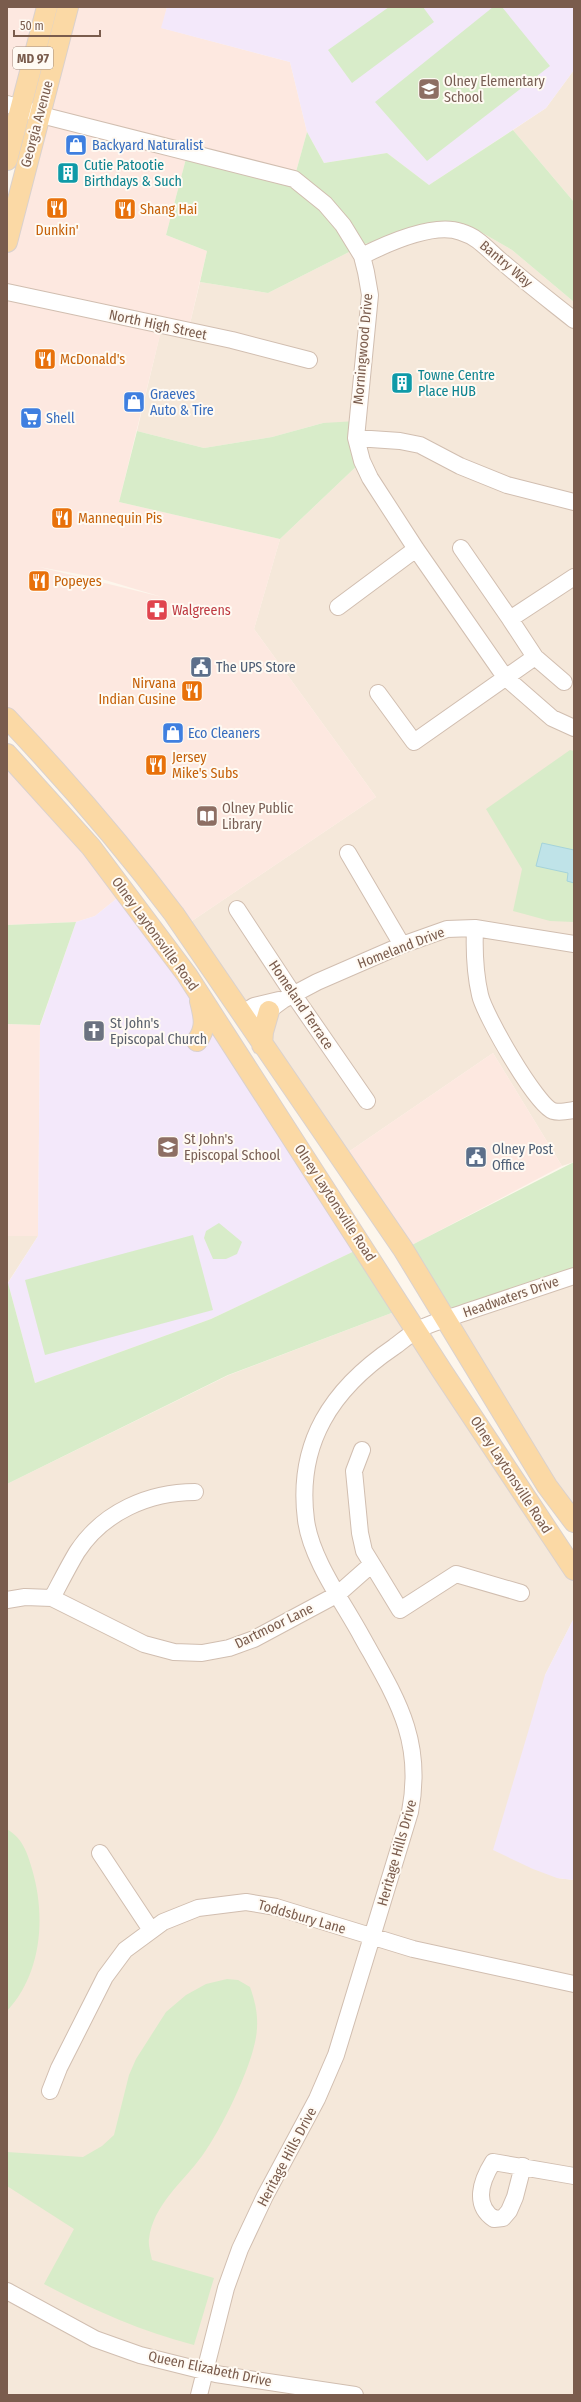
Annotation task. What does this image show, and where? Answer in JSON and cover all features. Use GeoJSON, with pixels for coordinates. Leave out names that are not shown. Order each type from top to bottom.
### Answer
{"type":"FeatureCollection","features":[{"type":"Feature","properties":{"kind":"main road","name":"Georgia Avenue"},"geometry":{"type":"LineString","coordinates":[[7,160],[13,107],[47,7]]}},
{"type":"Feature","properties":{"kind":"main road","name":"Georgia Avenue"},"geometry":{"type":"LineString","coordinates":[[7,242],[68,7]]}},
{"type":"Feature","properties":{"kind":"main road","name":"Olney Laytonsville Road"},"geometry":{"type":"LineString","coordinates":[[7,718],[134,860],[174,914],[244,1019],[353,1174],[447,1319],[547,1486],[574,1522]]}},
{"type":"Feature","properties":{"kind":"main road","name":"Olney Laytonsville Road"},"geometry":{"type":"LineString","coordinates":[[7,754],[92,847],[126,891],[198,994],[416,1331],[574,1570]]}},
{"type":"Feature","properties":{"kind":"main road"},"geometry":{"type":"LineString","coordinates":[[197,1041],[203,1034],[205,1022],[198,994]]}},
{"type":"Feature","properties":{"kind":"main road"},"geometry":{"type":"LineString","coordinates":[[262,1045],[263,1032],[281,1002]]}},
{"type":"Feature","properties":{"kind":"street","name":"Morningwood Drive"},"geometry":{"type":"LineString","coordinates":[[13,107],[294,179],[326,204],[344,225],[362,256],[370,295],[356,438],[362,461],[370,478],[416,549],[505,677],[552,718],[574,728]]}},
{"type":"Feature","properties":{"kind":"street","name":"Bantry Way"},"geometry":{"type":"LineString","coordinates":[[362,256],[391,241],[429,231],[460,231],[480,241],[500,260],[574,320]]}},
{"type":"Feature","properties":{"kind":"street","name":"North High Street"},"geometry":{"type":"LineString","coordinates":[[7,292],[188,332],[232,340],[309,360]]}},
{"type":"Feature","properties":{"kind":"street"},"geometry":{"type":"LineString","coordinates":[[356,438],[400,441],[420,445],[460,466],[508,485],[574,502]]}},
{"type":"Feature","properties":{"kind":"street"},"geometry":{"type":"LineString","coordinates":[[461,548],[510,619],[534,657],[564,682]]}},
{"type":"Feature","properties":{"kind":"street"},"geometry":{"type":"LineString","coordinates":[[338,607],[416,549]]}},
{"type":"Feature","properties":{"kind":"street"},"geometry":{"type":"LineString","coordinates":[[510,619],[574,577]]}},
{"type":"Feature","properties":{"kind":"street"},"geometry":{"type":"LineString","coordinates":[[378,693],[414,742],[534,657]]}},
{"type":"Feature","properties":{"kind":"street"},"geometry":{"type":"LineString","coordinates":[[348,853],[402,945]]}},
{"type":"Feature","properties":{"kind":"street","name":"Homeland Terrace"},"geometry":{"type":"LineString","coordinates":[[237,909],[281,1002],[367,1101]]}},
{"type":"Feature","properties":{"kind":"street"},"geometry":{"type":"LineString","coordinates":[[475,928],[474,955],[480,997],[506,1049],[543,1105],[553,1111],[574,1110]]}},
{"type":"Feature","properties":{"kind":"street","name":"Homeland Drive"},"geometry":{"type":"LineString","coordinates":[[244,1019],[402,945],[448,929],[475,928],[574,944]]}},
{"type":"Feature","properties":{"kind":"street","name":"Headwaters Drive"},"geometry":{"type":"LineString","coordinates":[[447,1319],[574,1276]]}},
{"type":"Feature","properties":{"kind":"street","name":"Heritage Hills Drive"},"geometry":{"type":"LineString","coordinates":[[199,2395],[226,2288],[240,2249],[265,2196],[317,2099],[336,2055],[410,1812],[415,1788],[414,1759],[407,1727],[392,1693],[318,1560],[306,1521],[305,1484],[312,1444],[327,1412],[347,1384],[378,1358],[416,1331],[447,1319]]}},
{"type":"Feature","properties":{"kind":"street"},"geometry":{"type":"LineString","coordinates":[[362,1450],[354,1471],[360,1533],[364,1551],[400,1610],[456,1574],[521,1593]]}},
{"type":"Feature","properties":{"kind":"street"},"geometry":{"type":"LineString","coordinates":[[52,1598],[77,1552],[90,1536],[109,1519],[127,1506],[150,1498],[173,1492],[195,1492]]}},
{"type":"Feature","properties":{"kind":"street","name":"Dartmoor Lane"},"geometry":{"type":"LineString","coordinates":[[7,1600],[25,1597],[52,1598],[144,1644],[174,1652],[202,1653],[229,1648],[254,1639],[338,1594],[372,1564]]}},
{"type":"Feature","properties":{"kind":"street"},"geometry":{"type":"LineString","coordinates":[[100,1853],[151,1930]]}},
{"type":"Feature","properties":{"kind":"street","name":"Toddsbury Lane"},"geometry":{"type":"LineString","coordinates":[[50,2091],[59,2068],[105,1976],[125,1950],[163,1922],[198,1908],[246,1902],[276,1907],[413,1949],[574,1984]]}},
{"type":"Feature","properties":{"kind":"street"},"geometry":{"type":"LineString","coordinates":[[523,2166],[574,2176]]}},
{"type":"Feature","properties":{"kind":"street","name":"Queen Elizabeth Drive"},"geometry":{"type":"LineString","coordinates":[[7,2291],[95,2339],[140,2355],[204,2371],[355,2395]]}},
{"type":"Feature","properties":{"kind":"shaded area"},"geometry":{"type":"Polygon","coordinates":[[[7,7],[47,7],[7,160],[7,7]]]}},
{"type":"Feature","properties":{"kind":"shaded area"},"geometry":{"type":"Polygon","coordinates":[[[68,7],[167,7],[162,28],[290,62],[307,132],[294,179],[188,151],[166,235],[207,251],[188,332],[162,327],[119,502],[280,539],[254,629],[376,797],[183,927],[7,718],[7,242],[68,7]],[[39,567],[162,597],[95,577],[39,567]]]}},
{"type":"Feature","properties":{"kind":"shaded area","name":"Olney Elementary School"},"geometry":{"type":"Polygon","coordinates":[[[167,7],[574,7],[574,70],[546,108],[429,185],[387,153],[324,163],[307,132],[290,62],[161,28],[167,7]]]}},
{"type":"Feature","properties":{"kind":"shaded area"},"geometry":{"type":"Polygon","coordinates":[[[574,70],[574,202],[513,130],[546,108],[574,70]]]}},
{"type":"Feature","properties":{"kind":"shaded area"},"geometry":{"type":"Polygon","coordinates":[[[426,224],[449,225],[479,231],[512,250],[574,302],[574,1162],[562,1166],[493,1053],[341,1157],[183,927],[376,797],[254,629],[280,539],[362,461],[323,423],[272,437],[204,448],[137,431],[162,326],[188,332],[200,282],[268,293],[365,244],[426,224]]]}},
{"type":"Feature","properties":{"kind":"shaded area"},"geometry":{"type":"Polygon","coordinates":[[[7,753],[126,891],[95,916],[76,922],[7,925],[7,753]]]}},
{"type":"Feature","properties":{"kind":"shaded area","name":"St John's Episcopal School"},"geometry":{"type":"Polygon","coordinates":[[[126,891],[363,1247],[211,1319],[35,1383],[8,1283],[38,1236],[40,1026],[76,922],[95,916],[126,891]]]}},
{"type":"Feature","properties":{"kind":"shaded area"},"geometry":{"type":"Polygon","coordinates":[[[7,1024],[40,1025],[38,1236],[7,1236],[7,1024]]]}},
{"type":"Feature","properties":{"kind":"shaded area"},"geometry":{"type":"Polygon","coordinates":[[[493,1053],[562,1166],[412,1245],[341,1157],[493,1053]]]}},
{"type":"Feature","properties":{"kind":"shaded area"},"geometry":{"type":"Polygon","coordinates":[[[7,1236],[38,1236],[7,1284],[7,1236]]]}},
{"type":"Feature","properties":{"kind":"shaded area"},"geometry":{"type":"Polygon","coordinates":[[[574,1276],[574,1522],[447,1319],[574,1276]]]}},
{"type":"Feature","properties":{"kind":"shaded area"},"geometry":{"type":"Polygon","coordinates":[[[402,1309],[574,1570],[574,1618],[545,1675],[557,1878],[574,1880],[574,2395],[7,2395],[7,1484],[229,1375],[402,1309]]]}},
{"type":"Feature","properties":{"kind":"shaded area"},"geometry":{"type":"Polygon","coordinates":[[[574,1618],[574,1880],[557,1878],[533,1869],[493,1850],[545,1675],[574,1618]]]}},
{"type":"Feature","properties":{"kind":"green space"},"geometry":{"type":"Polygon","coordinates":[[[389,7],[423,7],[434,22],[352,83],[328,50],[389,7]]]}},
{"type":"Feature","properties":{"kind":"green space"},"geometry":{"type":"Polygon","coordinates":[[[493,7],[502,7],[550,66],[427,161],[375,102],[493,7]]]}},
{"type":"Feature","properties":{"kind":"green space"},"geometry":{"type":"Polygon","coordinates":[[[513,130],[574,202],[574,302],[512,250],[479,231],[449,225],[397,234],[365,244],[268,293],[200,282],[207,251],[166,235],[188,151],[294,179],[307,132],[324,163],[387,153],[429,185],[513,130]]]}},
{"type":"Feature","properties":{"kind":"green space"},"geometry":{"type":"Polygon","coordinates":[[[357,421],[362,461],[280,539],[119,502],[137,431],[204,448],[272,437],[323,423],[357,421]]]}},
{"type":"Feature","properties":{"kind":"green space"},"geometry":{"type":"Polygon","coordinates":[[[570,750],[574,751],[574,922],[550,921],[513,911],[522,869],[486,809],[570,750]]]}},
{"type":"Feature","properties":{"kind":"green space"},"geometry":{"type":"Polygon","coordinates":[[[76,922],[40,1025],[7,1024],[7,925],[76,922]]]}},
{"type":"Feature","properties":{"kind":"green space"},"geometry":{"type":"Polygon","coordinates":[[[574,1162],[574,1276],[447,1319],[404,1249],[574,1162]]]}},
{"type":"Feature","properties":{"kind":"green space"},"geometry":{"type":"Polygon","coordinates":[[[219,1223],[242,1242],[237,1254],[226,1259],[213,1259],[204,1238],[206,1231],[219,1223]]]}},
{"type":"Feature","properties":{"kind":"green space"},"geometry":{"type":"Polygon","coordinates":[[[193,1235],[213,1310],[45,1355],[25,1280],[193,1235]]]}},
{"type":"Feature","properties":{"kind":"green space"},"geometry":{"type":"Polygon","coordinates":[[[363,1247],[402,1309],[228,1375],[7,1484],[8,1283],[35,1383],[211,1319],[363,1247]]]}},
{"type":"Feature","properties":{"kind":"green space"},"geometry":{"type":"Polygon","coordinates":[[[7,1829],[17,1837],[24,1846],[32,1869],[39,1906],[39,1925],[38,1944],[28,1980],[19,1996],[7,2011],[7,1829]]]}},
{"type":"Feature","properties":{"kind":"green space"},"geometry":{"type":"Polygon","coordinates":[[[227,1979],[238,1980],[250,1987],[254,1999],[257,2018],[257,2031],[253,2050],[242,2082],[218,2131],[202,2156],[170,2194],[156,2215],[149,2239],[152,2260],[214,2278],[194,2345],[117,2319],[44,2284],[74,2229],[7,2186],[7,2152],[83,2157],[102,2146],[114,2135],[129,2075],[136,2059],[166,2012],[186,1995],[206,1984],[227,1979]]]}},
{"type":"Feature","properties":{"kind":"water"},"geometry":{"type":"Polygon","coordinates":[[[542,843],[574,850],[574,883],[567,881],[568,873],[536,866],[542,843]]]}},
{"type":"Feature","properties":{"kind":"place","name":"Olney Elementary School"},"geometry":{"type":"Point","coordinates":[429,89]}},
{"type":"Feature","properties":{"kind":"place","name":"Backyard Naturalist"},"geometry":{"type":"Point","coordinates":[76,145]}},
{"type":"Feature","properties":{"kind":"place","name":"Cutie Patootie Birthdays & Such"},"geometry":{"type":"Point","coordinates":[68,173]}},
{"type":"Feature","properties":{"kind":"place","name":"Dunkin'"},"geometry":{"type":"Point","coordinates":[57,208]}},
{"type":"Feature","properties":{"kind":"place","name":"Shang Hai"},"geometry":{"type":"Point","coordinates":[125,209]}},
{"type":"Feature","properties":{"kind":"place","name":"McDonald's"},"geometry":{"type":"Point","coordinates":[45,359]}},
{"type":"Feature","properties":{"kind":"place","name":"Towne Centre Place HUB"},"geometry":{"type":"Point","coordinates":[402,383]}},
{"type":"Feature","properties":{"kind":"place","name":"Graeves Auto & Tire"},"geometry":{"type":"Point","coordinates":[134,402]}},
{"type":"Feature","properties":{"kind":"place","name":"Shell"},"geometry":{"type":"Point","coordinates":[31,418]}},
{"type":"Feature","properties":{"kind":"place","name":"Mannequin Pis"},"geometry":{"type":"Point","coordinates":[62,518]}},
{"type":"Feature","properties":{"kind":"place","name":"Popeyes"},"geometry":{"type":"Point","coordinates":[39,581]}},
{"type":"Feature","properties":{"kind":"place","name":"Walgreens"},"geometry":{"type":"Point","coordinates":[157,610]}},
{"type":"Feature","properties":{"kind":"place","name":"The UPS Store"},"geometry":{"type":"Point","coordinates":[201,667]}},
{"type":"Feature","properties":{"kind":"place","name":"Nirvana Indian Cusine"},"geometry":{"type":"Point","coordinates":[192,691]}},
{"type":"Feature","properties":{"kind":"place","name":"Eco Cleaners"},"geometry":{"type":"Point","coordinates":[173,733]}},
{"type":"Feature","properties":{"kind":"place","name":"Jersey Mike's Subs"},"geometry":{"type":"Point","coordinates":[156,765]}},
{"type":"Feature","properties":{"kind":"place","name":"Olney Public Library"},"geometry":{"type":"Point","coordinates":[207,816]}},
{"type":"Feature","properties":{"kind":"place","name":"St John's Episcopal Church"},"geometry":{"type":"Point","coordinates":[94,1031]}},
{"type":"Feature","properties":{"kind":"place","name":"St John's Episcopal School"},"geometry":{"type":"Point","coordinates":[168,1147]}},
{"type":"Feature","properties":{"kind":"place","name":"Olney Post Office"},"geometry":{"type":"Point","coordinates":[476,1157]}}]}
